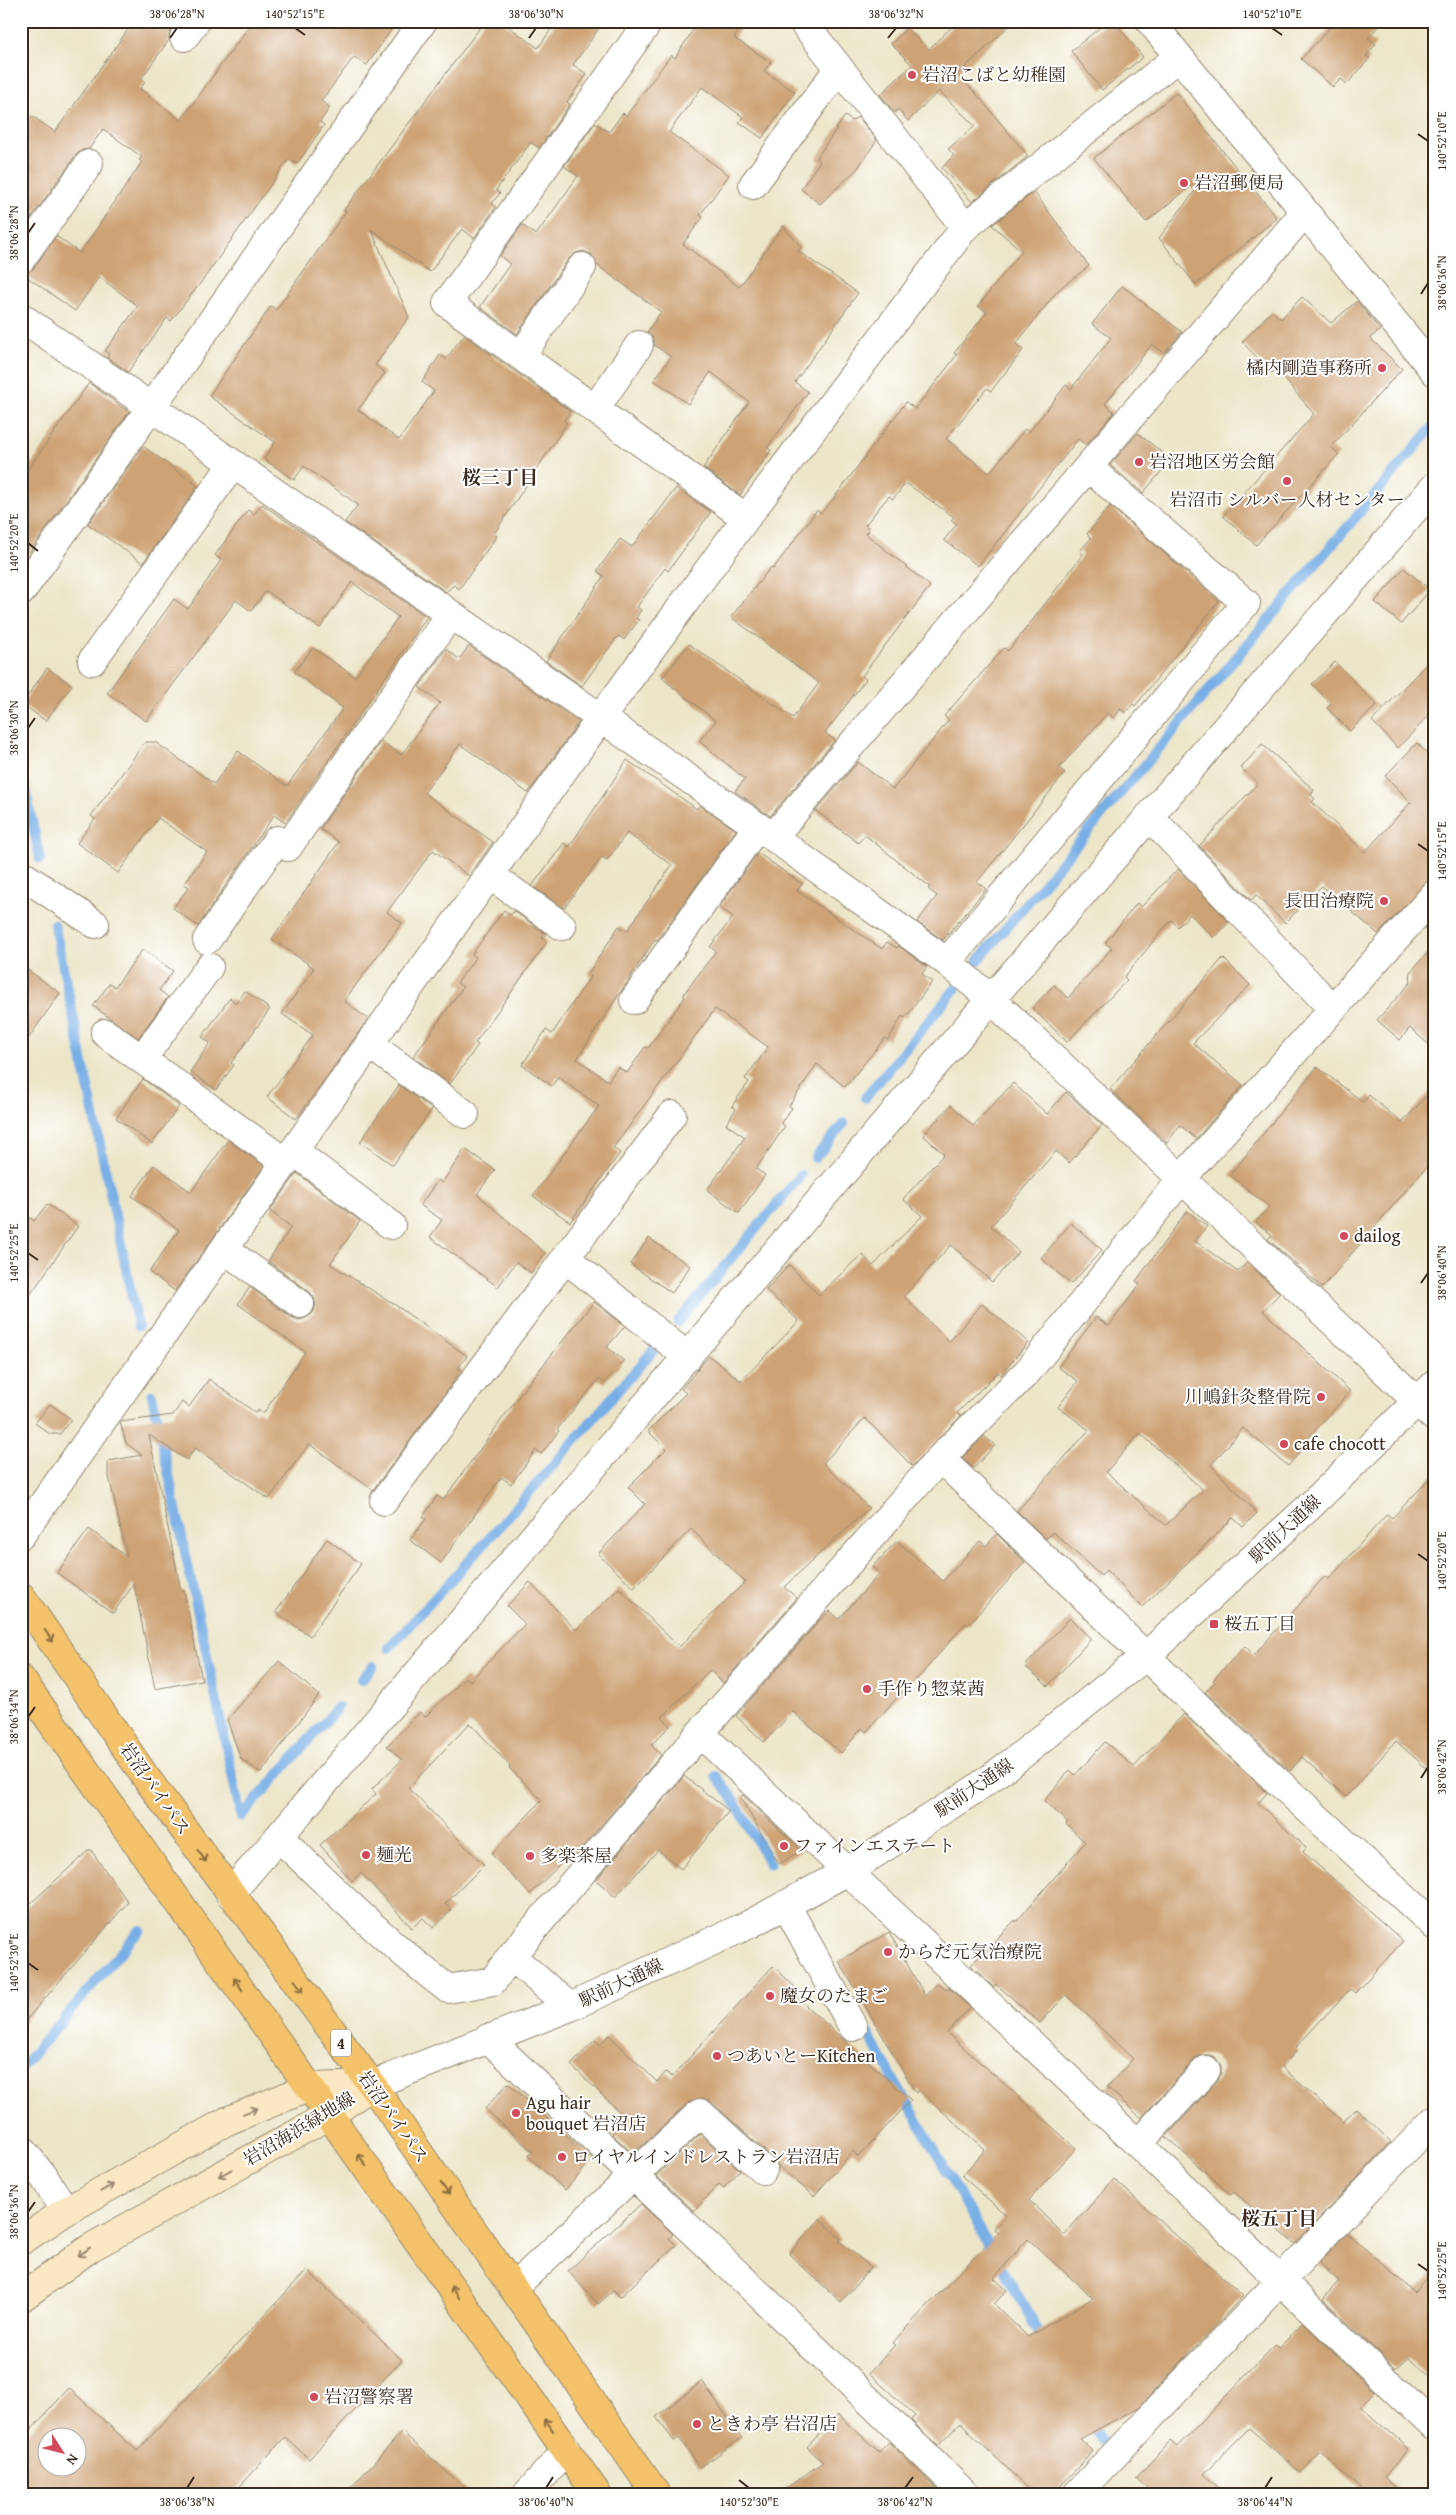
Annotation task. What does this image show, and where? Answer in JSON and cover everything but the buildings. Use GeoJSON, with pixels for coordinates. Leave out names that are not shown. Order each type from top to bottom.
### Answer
{"type":"FeatureCollection","features":[{"type":"Feature","properties":{"kind":"highway","name":"岩沼バイパス"},"geometry":{"type":"LineString","coordinates":[[21,1596],[147,1779],[372,2085],[656,2494]]}},
{"type":"Feature","properties":{"kind":"highway"},"geometry":{"type":"LineString","coordinates":[[21,1679],[597,2494]]}},
{"type":"Feature","properties":{"kind":"main road","name":"岩沼海浜緑地線"},"geometry":{"type":"LineString","coordinates":[[21,2241],[66,2211],[227,2121],[310,2087],[372,2085]]}},
{"type":"Feature","properties":{"kind":"main road","name":"岩沼海浜緑地線"},"geometry":{"type":"LineString","coordinates":[[21,2298],[90,2248],[330,2115],[372,2085]]}},
{"type":"Feature","properties":{"kind":"street"},"geometry":{"type":"LineString","coordinates":[[21,592],[423,21]]}},
{"type":"Feature","properties":{"kind":"street"},"geometry":{"type":"LineString","coordinates":[[649,21],[447,303],[746,518]]}},
{"type":"Feature","properties":{"kind":"street"},"geometry":{"type":"LineString","coordinates":[[802,21],[965,227]]}},
{"type":"Feature","properties":{"kind":"street"},"geometry":{"type":"LineString","coordinates":[[1150,21],[1435,372]]}},
{"type":"Feature","properties":{"kind":"street"},"geometry":{"type":"LineString","coordinates":[[21,1535],[600,719],[746,518],[965,227],[1178,57]]}},
{"type":"Feature","properties":{"kind":"street"},"geometry":{"type":"LineString","coordinates":[[753,185],[839,68]]}},
{"type":"Feature","properties":{"kind":"street"},"geometry":{"type":"LineString","coordinates":[[21,259],[89,164]]}},
{"type":"Feature","properties":{"kind":"street"},"geometry":{"type":"LineString","coordinates":[[634,1000],[765,832],[1088,467],[1305,212]]}},
{"type":"Feature","properties":{"kind":"street"},"geometry":{"type":"LineString","coordinates":[[521,356],[582,268]]}},
{"type":"Feature","properties":{"kind":"street"},"geometry":{"type":"LineString","coordinates":[[21,317],[765,832],[947,962],[991,999],[1182,1178],[1429,1401]]}},
{"type":"Feature","properties":{"kind":"street"},"geometry":{"type":"LineString","coordinates":[[594,409],[640,345]]}},
{"type":"Feature","properties":{"kind":"street"},"geometry":{"type":"LineString","coordinates":[[92,661],[233,464]]}},
{"type":"Feature","properties":{"kind":"street"},"geometry":{"type":"LineString","coordinates":[[947,962],[1246,603],[1088,467]]}},
{"type":"Feature","properties":{"kind":"street"},"geometry":{"type":"LineString","coordinates":[[230,1894],[991,999],[1435,486]]}},
{"type":"Feature","properties":{"kind":"street"},"geometry":{"type":"LineString","coordinates":[[207,940],[277,840],[288,847],[450,615]]}},
{"type":"Feature","properties":{"kind":"street"},"geometry":{"type":"LineString","coordinates":[[1149,816],[1332,1008]]}},
{"type":"Feature","properties":{"kind":"street"},"geometry":{"type":"LineString","coordinates":[[21,874],[95,924]]}},
{"type":"Feature","properties":{"kind":"street"},"geometry":{"type":"LineString","coordinates":[[490,875],[562,926]]}},
{"type":"Feature","properties":{"kind":"street"},"geometry":{"type":"LineString","coordinates":[[279,1837],[376,1931],[448,1989],[493,1981],[511,1956],[700,1733],[940,1458],[1028,1371],[1182,1178],[1332,1008],[1433,901]]}},
{"type":"Feature","properties":{"kind":"street"},"geometry":{"type":"LineString","coordinates":[[142,1059],[209,967]]}},
{"type":"Feature","properties":{"kind":"street"},"geometry":{"type":"LineString","coordinates":[[105,1033],[391,1225]]}},
{"type":"Feature","properties":{"kind":"street"},"geometry":{"type":"LineString","coordinates":[[369,1044],[465,1114]]}},
{"type":"Feature","properties":{"kind":"street"},"geometry":{"type":"LineString","coordinates":[[384,1501],[672,1115]]}},
{"type":"Feature","properties":{"kind":"street"},"geometry":{"type":"LineString","coordinates":[[224,1249],[300,1304]]}},
{"type":"Feature","properties":{"kind":"street"},"geometry":{"type":"LineString","coordinates":[[565,1258],[688,1357]]}},
{"type":"Feature","properties":{"kind":"street","name":"駅前大通線"},"geometry":{"type":"LineString","coordinates":[[372,2085],[570,2007],[786,1905],[848,1871],[977,1788],[1026,1752],[1147,1655],[1302,1513],[1429,1401]]}},
{"type":"Feature","properties":{"kind":"street"},"geometry":{"type":"LineString","coordinates":[[940,1458],[1147,1655],[1235,1742],[1435,1926]]}},
{"type":"Feature","properties":{"kind":"street"},"geometry":{"type":"LineString","coordinates":[[700,1733],[1138,2144],[1435,2428]]}},
{"type":"Feature","properties":{"kind":"street"},"geometry":{"type":"LineString","coordinates":[[786,1905],[853,2027]]}},
{"type":"Feature","properties":{"kind":"street"},"geometry":{"type":"LineString","coordinates":[[511,1956],[570,2007]]}},
{"type":"Feature","properties":{"kind":"street"},"geometry":{"type":"LineString","coordinates":[[488,2038],[965,2494]]}},
{"type":"Feature","properties":{"kind":"street"},"geometry":{"type":"LineString","coordinates":[[1138,2144],[1206,2070]]}},
{"type":"Feature","properties":{"kind":"street"},"geometry":{"type":"LineString","coordinates":[[513,2288],[635,2177],[700,2113],[763,2170]]}},
{"type":"Feature","properties":{"kind":"street"},"geometry":{"type":"LineString","coordinates":[[1078,2494],[1435,2118]]}},
{"type":"Feature","properties":{"kind":"street"},"geometry":{"type":"LineString","coordinates":[[21,2148],[45,2179],[66,2211]]}},
{"type":"Feature","properties":{"kind":"street"},"geometry":{"type":"LineString","coordinates":[[527,2494],[567,2450]]}},
{"type":"Feature","properties":{"kind":"waterway"},"geometry":{"type":"LineString","coordinates":[[977,962],[1435,424]]}},
{"type":"Feature","properties":{"kind":"waterway"},"geometry":{"type":"LineString","coordinates":[[21,768],[40,859]]}},
{"type":"Feature","properties":{"kind":"waterway"},"geometry":{"type":"LineString","coordinates":[[54,924],[138,1326]]}},
{"type":"Feature","properties":{"kind":"waterway"},"geometry":{"type":"LineString","coordinates":[[865,1098],[956,988]]}},
{"type":"Feature","properties":{"kind":"waterway"},"geometry":{"type":"LineString","coordinates":[[815,1158],[844,1123]]}},
{"type":"Feature","properties":{"kind":"waterway"},"geometry":{"type":"LineString","coordinates":[[678,1322],[801,1175]]}},
{"type":"Feature","properties":{"kind":"waterway"},"geometry":{"type":"LineString","coordinates":[[389,1648],[492,1535],[657,1346]]}},
{"type":"Feature","properties":{"kind":"waterway"},"geometry":{"type":"LineString","coordinates":[[152,1395],[241,1817]]}},
{"type":"Feature","properties":{"kind":"waterway"},"geometry":{"type":"LineString","coordinates":[[361,1680],[373,1666]]}},
{"type":"Feature","properties":{"kind":"waterway"},"geometry":{"type":"LineString","coordinates":[[241,1817],[338,1707]]}},
{"type":"Feature","properties":{"kind":"waterway"},"geometry":{"type":"LineString","coordinates":[[716,1776],[730,1794],[770,1864]]}},
{"type":"Feature","properties":{"kind":"waterway"},"geometry":{"type":"LineString","coordinates":[[21,2068],[140,1930]]}},
{"type":"Feature","properties":{"kind":"waterway"},"geometry":{"type":"LineString","coordinates":[[864,2027],[1044,2341]]}},
{"type":"Feature","properties":{"kind":"waterway"},"geometry":{"type":"LineString","coordinates":[[1088,2419],[1101,2441]]}},
{"type":"Feature","properties":{"kind":"place","name":"岩沼こばと幼稚園"},"geometry":{"type":"Point","coordinates":[912,75]}},
{"type":"Feature","properties":{"kind":"place","name":"岩沼郵便局"},"geometry":{"type":"Point","coordinates":[1184,183]}},
{"type":"Feature","properties":{"kind":"place","name":"橘内剛造事務所"},"geometry":{"type":"Point","coordinates":[1382,368]}},
{"type":"Feature","properties":{"kind":"place","name":"岩沼地区労会館"},"geometry":{"type":"Point","coordinates":[1139,462]}},
{"type":"Feature","properties":{"kind":"place","name":"岩沼市 シルバー人材センター"},"geometry":{"type":"Point","coordinates":[1287,481]}},
{"type":"Feature","properties":{"kind":"place","name":"長田治療院"},"geometry":{"type":"Point","coordinates":[1384,901]}},
{"type":"Feature","properties":{"kind":"place","name":"dailog"},"geometry":{"type":"Point","coordinates":[1344,1236]}},
{"type":"Feature","properties":{"kind":"place","name":"川嶋針灸整骨院"},"geometry":{"type":"Point","coordinates":[1321,1397]}},
{"type":"Feature","properties":{"kind":"place","name":"cafe chocott"},"geometry":{"type":"Point","coordinates":[1284,1444]}},
{"type":"Feature","properties":{"kind":"place","name":"桜五丁目"},"geometry":{"type":"Point","coordinates":[1214,1624]}},
{"type":"Feature","properties":{"kind":"place","name":"手作り惣菜茜"},"geometry":{"type":"Point","coordinates":[867,1689]}},
{"type":"Feature","properties":{"kind":"place","name":"ファインエステート"},"geometry":{"type":"Point","coordinates":[784,1846]}},
{"type":"Feature","properties":{"kind":"place","name":"麺光"},"geometry":{"type":"Point","coordinates":[366,1855]}},
{"type":"Feature","properties":{"kind":"place","name":"多楽茶屋"},"geometry":{"type":"Point","coordinates":[530,1856]}},
{"type":"Feature","properties":{"kind":"place","name":"からだ元気治療院"},"geometry":{"type":"Point","coordinates":[888,1952]}},
{"type":"Feature","properties":{"kind":"place","name":"魔女のたまご"},"geometry":{"type":"Point","coordinates":[770,1996]}},
{"type":"Feature","properties":{"kind":"place","name":"つあいとーKitchen"},"geometry":{"type":"Point","coordinates":[717,2056]}},
{"type":"Feature","properties":{"kind":"place","name":"Agu hair bouquet 岩沼店"},"geometry":{"type":"Point","coordinates":[516,2113]}},
{"type":"Feature","properties":{"kind":"place","name":"ロイヤルインドレストラン岩沼店"},"geometry":{"type":"Point","coordinates":[562,2157]}},
{"type":"Feature","properties":{"kind":"place","name":"岩沼警察署"},"geometry":{"type":"Point","coordinates":[314,2397]}},
{"type":"Feature","properties":{"kind":"place","name":"ときわ亭 岩沼店"},"geometry":{"type":"Point","coordinates":[697,2424]}},
{"type":"Feature","properties":{"kind":"district","name":"桜三丁目"},"geometry":{"type":"Point","coordinates":[500,477]}},
{"type":"Feature","properties":{"kind":"district","name":"桜五丁目"},"geometry":{"type":"Point","coordinates":[1279,2218]}}]}
